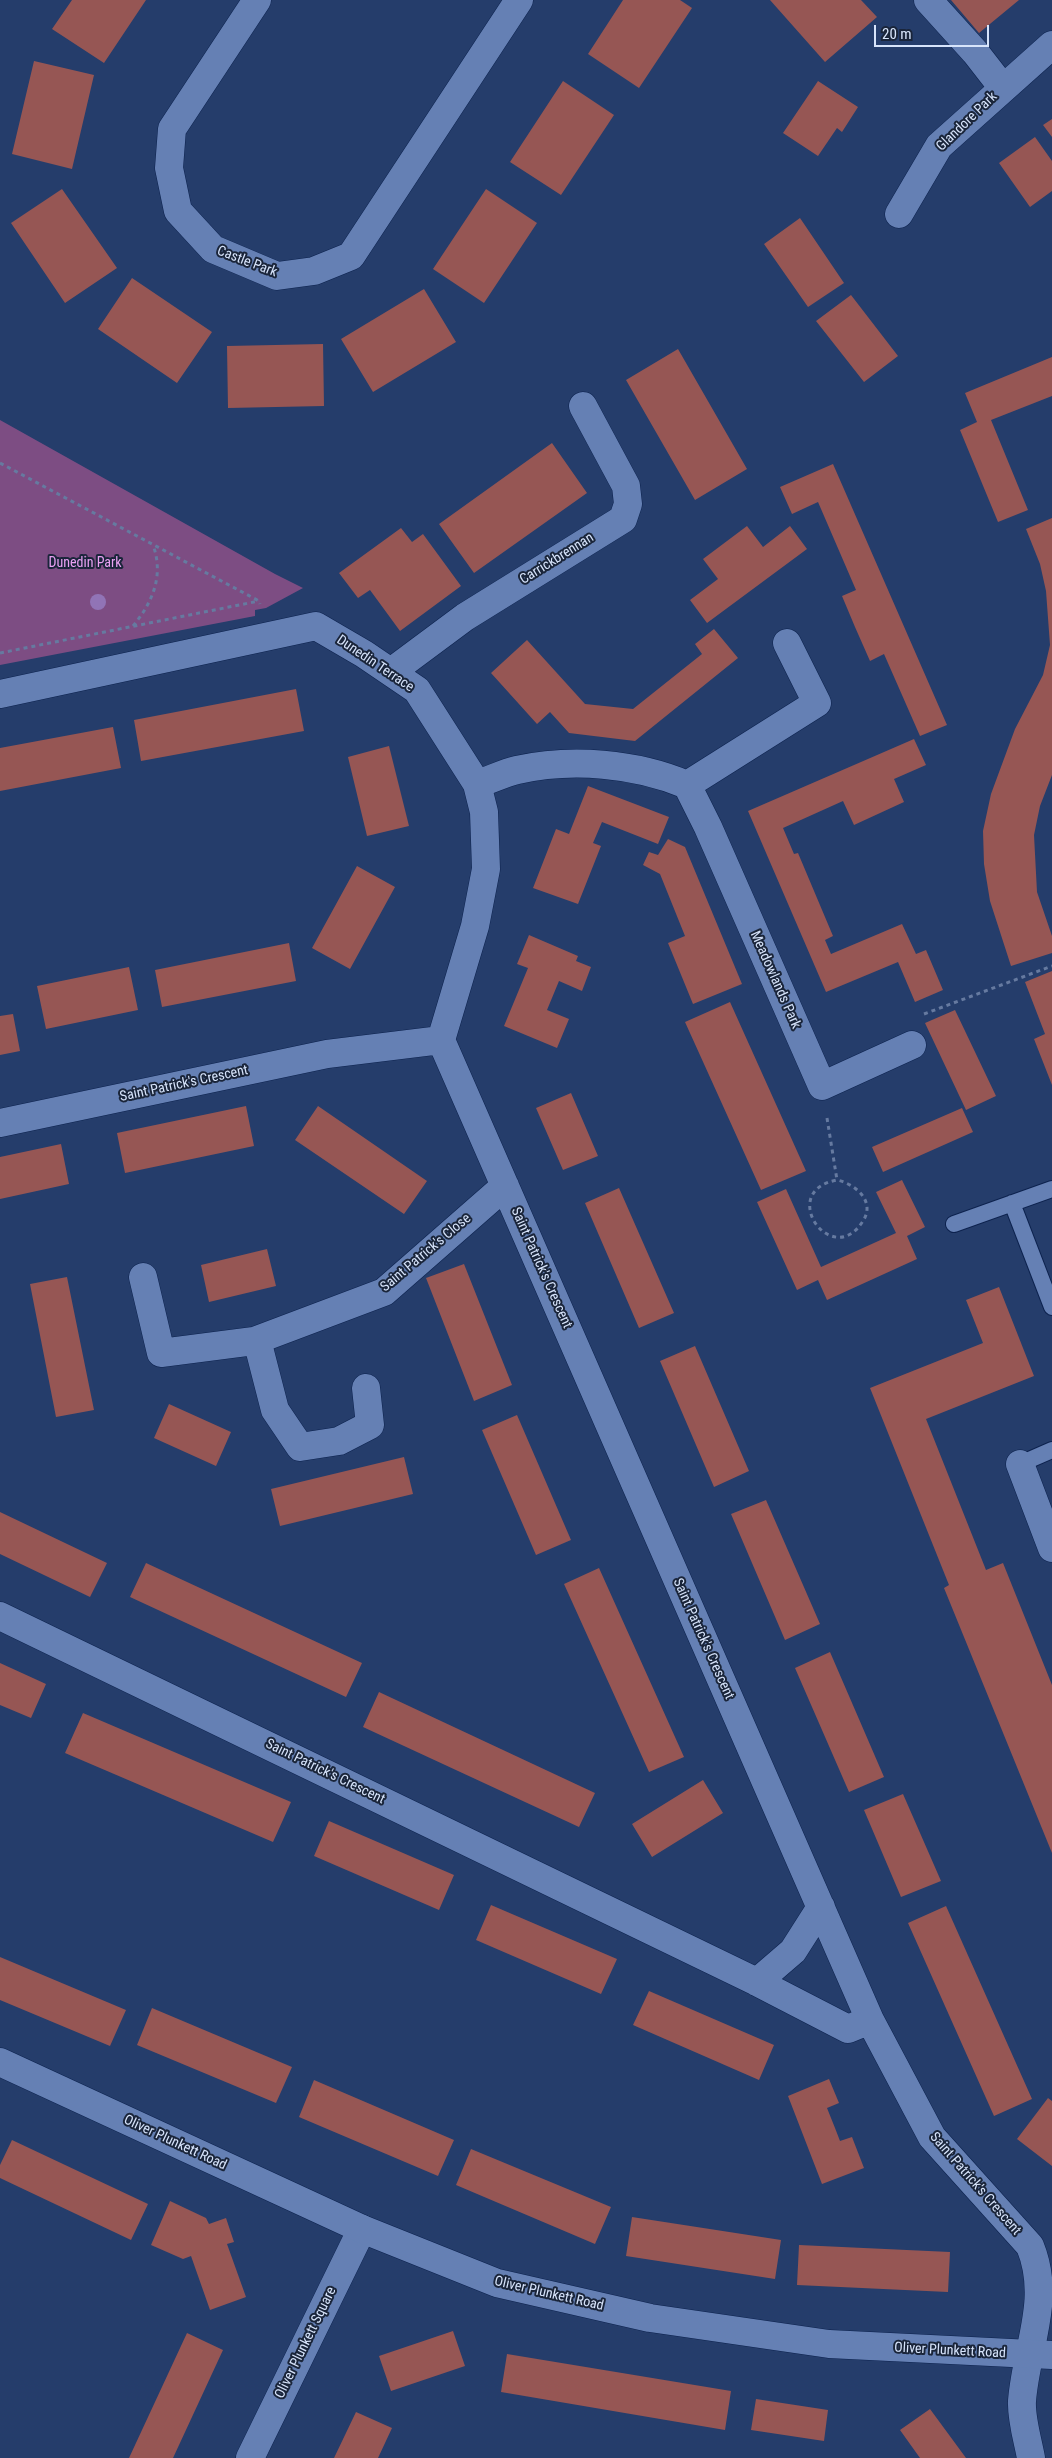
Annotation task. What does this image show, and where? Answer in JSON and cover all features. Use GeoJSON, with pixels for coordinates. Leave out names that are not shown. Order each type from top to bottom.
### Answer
{"type":"FeatureCollection","features":[{"type":"Feature","properties":{"kind":"street","name":"Castle Park"},"geometry":{"type":"LineString","coordinates":[[257,0],[172,129],[170,168],[178,211],[213,250],[277,276],[314,271],[351,256],[519,0]]}},
{"type":"Feature","properties":{"kind":"street"},"geometry":{"type":"LineString","coordinates":[[928,0],[975,52],[1002,88]]}},
{"type":"Feature","properties":{"kind":"street","name":"Glandore Park"},"geometry":{"type":"LineString","coordinates":[[899,214],[939,146],[1052,45]]}},
{"type":"Feature","properties":{"kind":"street","name":"Carrickbrennan"},"geometry":{"type":"LineString","coordinates":[[390,672],[465,617],[623,519],[628,504],[626,486],[583,406]]}},
{"type":"Feature","properties":{"kind":"street","name":"Dunedin Terrace"},"geometry":{"type":"LineString","coordinates":[[0,694],[316,626],[417,690],[477,784],[484,812],[486,869],[475,926],[441,1040]]}},
{"type":"Feature","properties":{"kind":"street"},"geometry":{"type":"LineString","coordinates":[[477,784],[518,770],[591,763],[666,776],[687,784],[817,703],[787,643]]}},
{"type":"Feature","properties":{"kind":"street","name":"Meadowlands Park"},"geometry":{"type":"LineString","coordinates":[[687,784],[708,827],[822,1086]]}},
{"type":"Feature","properties":{"kind":"street","name":"Saint Patrick's Crescent"},"geometry":{"type":"LineString","coordinates":[[0,1123],[327,1054],[441,1040],[870,2020],[932,2137],[1030,2246],[1039,2262],[1042,2278],[1042,2355],[1022,2402],[1031,2458]]}},
{"type":"Feature","properties":{"kind":"street"},"geometry":{"type":"LineString","coordinates":[[822,1086],[912,1044]]}},
{"type":"Feature","properties":{"kind":"street","name":"Saint Patrick's Close"},"geometry":{"type":"LineString","coordinates":[[143,1277],[160,1353],[257,1340],[384,1292],[504,1186]]}},
{"type":"Feature","properties":{"kind":"street"},"geometry":{"type":"LineString","coordinates":[[257,1340],[275,1410],[300,1448],[339,1441],[370,1425],[366,1388]]}},
{"type":"Feature","properties":{"kind":"street"},"geometry":{"type":"LineString","coordinates":[[1020,1464],[1052,1548]]}},
{"type":"Feature","properties":{"kind":"street","name":"Saint Patrick's Crescent"},"geometry":{"type":"LineString","coordinates":[[0,1616],[758,1982],[848,2029],[870,2020]]}},
{"type":"Feature","properties":{"kind":"street"},"geometry":{"type":"LineString","coordinates":[[758,1982],[793,1951],[821,1908]]}},
{"type":"Feature","properties":{"kind":"street","name":"Oliver Plunkett Road"},"geometry":{"type":"LineString","coordinates":[[0,2062],[362,2229],[497,2283],[650,2318],[829,2344],[1042,2355]]}},
{"type":"Feature","properties":{"kind":"street","name":"Oliver Plunkett Square"},"geometry":{"type":"LineString","coordinates":[[250,2458],[362,2229]]}},
{"type":"Feature","properties":{"kind":"lane"},"geometry":{"type":"LineString","coordinates":[[954,1224],[1052,1189]]}},
{"type":"Feature","properties":{"kind":"lane"},"geometry":{"type":"LineString","coordinates":[[1012,1203],[1052,1307]]}},
{"type":"Feature","properties":{"kind":"lane"},"geometry":{"type":"LineString","coordinates":[[1020,1464],[1052,1450]]}},
{"type":"Feature","properties":{"kind":"path"},"geometry":{"type":"LineString","coordinates":[[0,463],[259,601],[261,609]]}},
{"type":"Feature","properties":{"kind":"path"},"geometry":{"type":"LineString","coordinates":[[132,626],[147,609],[157,582],[156,554],[153,545]]}},
{"type":"Feature","properties":{"kind":"path"},"geometry":{"type":"LineString","coordinates":[[0,653],[259,601]]}},
{"type":"Feature","properties":{"kind":"path"},"geometry":{"type":"LineString","coordinates":[[912,1044],[904,1021],[1052,966]]}},
{"type":"Feature","properties":{"kind":"path"},"geometry":{"type":"LineString","coordinates":[[822,1086],[837,1180]]}},
{"type":"Feature","properties":{"kind":"path"},"geometry":{"type":"LineString","coordinates":[[837,1180],[850,1183],[861,1192],[866,1204],[865,1218],[858,1229],[846,1236],[832,1237],[819,1231],[811,1220],[809,1206],[812,1196],[818,1188],[827,1182],[837,1180]]}},
{"type":"Feature","properties":{"kind":"green space","name":"Dunedin Park"},"geometry":{"type":"Polygon","coordinates":[[[0,420],[303,588],[266,608],[255,610],[255,616],[0,665],[0,420]]]}},
{"type":"Feature","properties":{"kind":"building"},"geometry":{"type":"Polygon","coordinates":[[[72,0],[146,0],[104,63],[52,29],[72,0]]]}},
{"type":"Feature","properties":{"kind":"building"},"geometry":{"type":"Polygon","coordinates":[[[623,0],[680,0],[692,8],[639,88],[588,54],[623,0]]]}},
{"type":"Feature","properties":{"kind":"building"},"geometry":{"type":"Polygon","coordinates":[[[770,0],[861,0],[877,17],[825,62],[770,0]]]}},
{"type":"Feature","properties":{"kind":"building"},"geometry":{"type":"Polygon","coordinates":[[[951,0],[1019,0],[979,33],[951,0]]]}},
{"type":"Feature","properties":{"kind":"building"},"geometry":{"type":"Polygon","coordinates":[[[34,61],[94,75],[72,169],[12,154],[34,61]]]}},
{"type":"Feature","properties":{"kind":"building"},"geometry":{"type":"Polygon","coordinates":[[[563,81],[614,115],[561,195],[510,162],[563,81]]]}},
{"type":"Feature","properties":{"kind":"building"},"geometry":{"type":"Polygon","coordinates":[[[818,81],[858,107],[842,132],[837,128],[818,156],[783,133],[818,81]]]}},
{"type":"Feature","properties":{"kind":"building"},"geometry":{"type":"Polygon","coordinates":[[[1052,119],[1052,137],[1043,125],[1052,119]]]}},
{"type":"Feature","properties":{"kind":"building"},"geometry":{"type":"Polygon","coordinates":[[[1035,137],[1052,161],[1052,191],[1030,207],[999,163],[1035,137]]]}},
{"type":"Feature","properties":{"kind":"building"},"geometry":{"type":"Polygon","coordinates":[[[62,189],[117,268],[65,303],[11,223],[62,189]]]}},
{"type":"Feature","properties":{"kind":"building"},"geometry":{"type":"Polygon","coordinates":[[[486,189],[537,223],[484,303],[433,269],[486,189]]]}},
{"type":"Feature","properties":{"kind":"building"},"geometry":{"type":"Polygon","coordinates":[[[800,218],[844,283],[808,307],[764,244],[800,218]]]}},
{"type":"Feature","properties":{"kind":"building"},"geometry":{"type":"Polygon","coordinates":[[[132,278],[212,332],[177,383],[98,329],[132,278]]]}},
{"type":"Feature","properties":{"kind":"building"},"geometry":{"type":"Polygon","coordinates":[[[424,289],[456,342],[373,392],[341,339],[424,289]]]}},
{"type":"Feature","properties":{"kind":"building"},"geometry":{"type":"Polygon","coordinates":[[[851,295],[898,356],[864,382],[816,321],[851,295]]]}},
{"type":"Feature","properties":{"kind":"building"},"geometry":{"type":"Polygon","coordinates":[[[323,344],[324,406],[228,408],[227,346],[323,344]]]}},
{"type":"Feature","properties":{"kind":"building"},"geometry":{"type":"Polygon","coordinates":[[[678,349],[747,469],[695,500],[626,380],[678,349]]]}},
{"type":"Feature","properties":{"kind":"building"},"geometry":{"type":"Polygon","coordinates":[[[1052,357],[1052,396],[991,420],[1028,510],[998,522],[960,430],[977,422],[965,393],[1052,357]]]}},
{"type":"Feature","properties":{"kind":"building"},"geometry":{"type":"Polygon","coordinates":[[[552,443],[587,493],[474,573],[439,524],[552,443]]]}},
{"type":"Feature","properties":{"kind":"building"},"geometry":{"type":"Polygon","coordinates":[[[833,464],[947,725],[920,736],[884,654],[870,661],[855,627],[842,596],[856,590],[818,502],[792,514],[780,487],[833,464]]]}},
{"type":"Feature","properties":{"kind":"building"},"geometry":{"type":"Polygon","coordinates":[[[1052,518],[1052,775],[1040,806],[1034,835],[1037,892],[1052,936],[1052,953],[1011,966],[990,901],[984,864],[983,831],[991,794],[1015,729],[1043,675],[1050,645],[1046,591],[1040,564],[1026,529],[1052,518]]]}},
{"type":"Feature","properties":{"kind":"building"},"geometry":{"type":"Polygon","coordinates":[[[747,526],[763,547],[790,526],[807,549],[707,623],[690,600],[718,579],[703,559],[747,526]]]}},
{"type":"Feature","properties":{"kind":"building"},"geometry":{"type":"Polygon","coordinates":[[[401,528],[412,542],[423,534],[461,586],[400,631],[370,590],[358,598],[339,573],[401,528]]]}},
{"type":"Feature","properties":{"kind":"building"},"geometry":{"type":"Polygon","coordinates":[[[714,629],[738,658],[635,741],[569,733],[550,712],[537,724],[491,673],[527,640],[585,704],[633,709],[702,654],[695,644],[714,629]]]}},
{"type":"Feature","properties":{"kind":"building"},"geometry":{"type":"Polygon","coordinates":[[[296,689],[304,731],[141,761],[134,720],[296,689]]]}},
{"type":"Feature","properties":{"kind":"building"},"geometry":{"type":"Polygon","coordinates":[[[113,727],[121,768],[0,791],[0,748],[113,727]]]}},
{"type":"Feature","properties":{"kind":"building"},"geometry":{"type":"Polygon","coordinates":[[[914,739],[926,765],[894,779],[904,802],[854,825],[843,801],[783,828],[794,854],[798,853],[833,936],[825,940],[831,954],[902,924],[916,954],[926,950],[943,990],[915,1002],[898,962],[826,992],[748,811],[914,739]]]}},
{"type":"Feature","properties":{"kind":"building"},"geometry":{"type":"Polygon","coordinates":[[[389,746],[409,826],[367,836],[348,757],[389,746]]]}},
{"type":"Feature","properties":{"kind":"building"},"geometry":{"type":"Polygon","coordinates":[[[588,786],[669,817],[658,844],[602,822],[593,843],[601,846],[578,904],[533,888],[556,829],[569,834],[588,786]]]}},
{"type":"Feature","properties":{"kind":"building"},"geometry":{"type":"Polygon","coordinates":[[[668,839],[685,847],[742,984],[693,1004],[668,943],[685,936],[660,874],[643,865],[649,852],[658,855],[668,839]]]}},
{"type":"Feature","properties":{"kind":"building"},"geometry":{"type":"Polygon","coordinates":[[[357,866],[395,887],[350,969],[312,948],[357,866]]]}},
{"type":"Feature","properties":{"kind":"building"},"geometry":{"type":"Polygon","coordinates":[[[529,935],[578,956],[576,961],[591,967],[582,991],[559,981],[547,1010],[569,1019],[557,1048],[504,1026],[528,968],[517,964],[529,935]]]}},
{"type":"Feature","properties":{"kind":"building"},"geometry":{"type":"Polygon","coordinates":[[[289,943],[296,981],[162,1007],[155,970],[289,943]]]}},
{"type":"Feature","properties":{"kind":"building"},"geometry":{"type":"Polygon","coordinates":[[[129,967],[138,1010],[46,1029],[37,986],[129,967]]]}},
{"type":"Feature","properties":{"kind":"building"},"geometry":{"type":"Polygon","coordinates":[[[1052,971],[1052,1085],[1034,1039],[1045,1034],[1025,982],[1052,971]]]}},
{"type":"Feature","properties":{"kind":"building"},"geometry":{"type":"Polygon","coordinates":[[[730,1002],[806,1171],[761,1190],[685,1022],[730,1002]]]}},
{"type":"Feature","properties":{"kind":"building"},"geometry":{"type":"Polygon","coordinates":[[[955,1010],[996,1096],[966,1110],[925,1023],[955,1010]]]}},
{"type":"Feature","properties":{"kind":"building"},"geometry":{"type":"Polygon","coordinates":[[[13,1014],[20,1051],[0,1055],[0,1016],[13,1014]]]}},
{"type":"Feature","properties":{"kind":"building"},"geometry":{"type":"Polygon","coordinates":[[[571,1093],[598,1156],[563,1170],[536,1108],[571,1093]]]}},
{"type":"Feature","properties":{"kind":"building"},"geometry":{"type":"Polygon","coordinates":[[[246,1106],[254,1146],[125,1173],[117,1133],[246,1106]]]}},
{"type":"Feature","properties":{"kind":"building"},"geometry":{"type":"Polygon","coordinates":[[[318,1106],[427,1181],[404,1214],[295,1140],[318,1106]]]}},
{"type":"Feature","properties":{"kind":"building"},"geometry":{"type":"Polygon","coordinates":[[[962,1108],[973,1132],[883,1172],[872,1147],[962,1108]]]}},
{"type":"Feature","properties":{"kind":"building"},"geometry":{"type":"Polygon","coordinates":[[[61,1144],[69,1184],[0,1199],[0,1157],[61,1144]]]}},
{"type":"Feature","properties":{"kind":"building"},"geometry":{"type":"Polygon","coordinates":[[[902,1180],[925,1227],[907,1236],[917,1259],[827,1300],[818,1280],[797,1290],[757,1202],[786,1189],[821,1267],[896,1233],[876,1192],[902,1180]]]}},
{"type":"Feature","properties":{"kind":"building"},"geometry":{"type":"Polygon","coordinates":[[[619,1188],[674,1313],[639,1328],[585,1203],[619,1188]]]}},
{"type":"Feature","properties":{"kind":"building"},"geometry":{"type":"Polygon","coordinates":[[[267,1249],[276,1286],[209,1302],[201,1265],[267,1249]]]}},
{"type":"Feature","properties":{"kind":"building"},"geometry":{"type":"Polygon","coordinates":[[[464,1264],[512,1385],[474,1401],[426,1278],[464,1264]]]}},
{"type":"Feature","properties":{"kind":"building"},"geometry":{"type":"Polygon","coordinates":[[[67,1277],[94,1410],[56,1417],[30,1284],[67,1277]]]}},
{"type":"Feature","properties":{"kind":"building"},"geometry":{"type":"Polygon","coordinates":[[[999,1287],[1034,1376],[926,1419],[986,1570],[1003,1563],[1052,1685],[1052,1853],[944,1588],[949,1585],[870,1388],[983,1343],[966,1300],[999,1287]]]}},
{"type":"Feature","properties":{"kind":"building"},"geometry":{"type":"Polygon","coordinates":[[[695,1346],[749,1471],[714,1487],[660,1361],[695,1346]]]}},
{"type":"Feature","properties":{"kind":"building"},"geometry":{"type":"Polygon","coordinates":[[[169,1404],[231,1432],[216,1466],[154,1438],[169,1404]]]}},
{"type":"Feature","properties":{"kind":"building"},"geometry":{"type":"Polygon","coordinates":[[[517,1415],[571,1540],[536,1555],[482,1430],[517,1415]]]}},
{"type":"Feature","properties":{"kind":"building"},"geometry":{"type":"Polygon","coordinates":[[[404,1457],[413,1494],[280,1526],[271,1489],[404,1457]]]}},
{"type":"Feature","properties":{"kind":"building"},"geometry":{"type":"Polygon","coordinates":[[[766,1500],[820,1624],[785,1640],[731,1514],[766,1500]]]}},
{"type":"Feature","properties":{"kind":"building"},"geometry":{"type":"Polygon","coordinates":[[[0,1512],[107,1563],[90,1597],[0,1554],[0,1512]]]}},
{"type":"Feature","properties":{"kind":"building"},"geometry":{"type":"Polygon","coordinates":[[[146,1563],[362,1663],[346,1697],[130,1597],[146,1563]]]}},
{"type":"Feature","properties":{"kind":"building"},"geometry":{"type":"Polygon","coordinates":[[[599,1568],[684,1757],[649,1772],[564,1584],[599,1568]]]}},
{"type":"Feature","properties":{"kind":"building"},"geometry":{"type":"Polygon","coordinates":[[[830,1652],[884,1777],[849,1792],[795,1668],[830,1652]]]}},
{"type":"Feature","properties":{"kind":"building"},"geometry":{"type":"Polygon","coordinates":[[[0,1663],[46,1684],[31,1718],[0,1705],[0,1663]]]}},
{"type":"Feature","properties":{"kind":"building"},"geometry":{"type":"Polygon","coordinates":[[[379,1692],[595,1793],[579,1827],[363,1727],[379,1692]]]}},
{"type":"Feature","properties":{"kind":"building"},"geometry":{"type":"Polygon","coordinates":[[[83,1713],[291,1802],[273,1842],[65,1753],[83,1713]]]}},
{"type":"Feature","properties":{"kind":"building"},"geometry":{"type":"Polygon","coordinates":[[[703,1780],[723,1813],[652,1857],[632,1824],[703,1780]]]}},
{"type":"Feature","properties":{"kind":"building"},"geometry":{"type":"Polygon","coordinates":[[[903,1794],[941,1881],[901,1897],[864,1810],[903,1794]]]}},
{"type":"Feature","properties":{"kind":"building"},"geometry":{"type":"Polygon","coordinates":[[[329,1821],[454,1875],[439,1910],[314,1856],[329,1821]]]}},
{"type":"Feature","properties":{"kind":"building"},"geometry":{"type":"Polygon","coordinates":[[[491,1905],[617,1959],[601,1994],[476,1940],[491,1905]]]}},
{"type":"Feature","properties":{"kind":"building"},"geometry":{"type":"Polygon","coordinates":[[[946,1906],[1032,2099],[994,2116],[908,1923],[946,1906]]]}},
{"type":"Feature","properties":{"kind":"building"},"geometry":{"type":"Polygon","coordinates":[[[0,1957],[126,2010],[110,2046],[0,2000],[0,1957]]]}},
{"type":"Feature","properties":{"kind":"building"},"geometry":{"type":"Polygon","coordinates":[[[649,1991],[774,2045],[759,2080],[633,2025],[649,1991]]]}},
{"type":"Feature","properties":{"kind":"building"},"geometry":{"type":"Polygon","coordinates":[[[152,2008],[292,2067],[276,2103],[137,2045],[152,2008]]]}},
{"type":"Feature","properties":{"kind":"building"},"geometry":{"type":"Polygon","coordinates":[[[829,2079],[839,2103],[827,2108],[840,2141],[852,2137],[864,2168],[822,2184],[788,2096],[829,2079]]]}},
{"type":"Feature","properties":{"kind":"building"},"geometry":{"type":"Polygon","coordinates":[[[314,2080],[454,2140],[438,2176],[299,2117],[314,2080]]]}},
{"type":"Feature","properties":{"kind":"building"},"geometry":{"type":"Polygon","coordinates":[[[1048,2098],[1052,2101],[1052,2166],[1017,2139],[1048,2098]]]}},
{"type":"Feature","properties":{"kind":"building"},"geometry":{"type":"Polygon","coordinates":[[[12,2140],[148,2204],[131,2240],[0,2178],[0,2165],[12,2140]]]}},
{"type":"Feature","properties":{"kind":"building"},"geometry":{"type":"Polygon","coordinates":[[[471,2149],[611,2207],[595,2244],[456,2185],[471,2149]]]}},
{"type":"Feature","properties":{"kind":"building"},"geometry":{"type":"Polygon","coordinates":[[[170,2201],[206,2218],[209,2224],[226,2218],[234,2242],[227,2244],[246,2297],[210,2310],[191,2256],[183,2259],[151,2245],[170,2201]]]}},
{"type":"Feature","properties":{"kind":"building"},"geometry":{"type":"Polygon","coordinates":[[[632,2217],[781,2240],[775,2279],[626,2256],[632,2217]]]}},
{"type":"Feature","properties":{"kind":"building"},"geometry":{"type":"Polygon","coordinates":[[[799,2245],[950,2252],[948,2292],[797,2285],[799,2245]]]}},
{"type":"Feature","properties":{"kind":"building"},"geometry":{"type":"Polygon","coordinates":[[[453,2331],[465,2366],[391,2391],[379,2356],[453,2331]]]}},
{"type":"Feature","properties":{"kind":"building"},"geometry":{"type":"Polygon","coordinates":[[[187,2333],[223,2350],[173,2458],[129,2458],[187,2333]]]}},
{"type":"Feature","properties":{"kind":"building"},"geometry":{"type":"Polygon","coordinates":[[[507,2354],[731,2391],[725,2430],[501,2392],[507,2354]]]}},
{"type":"Feature","properties":{"kind":"building"},"geometry":{"type":"Polygon","coordinates":[[[756,2399],[828,2410],[824,2441],[751,2430],[756,2399]]]}},
{"type":"Feature","properties":{"kind":"building"},"geometry":{"type":"Polygon","coordinates":[[[930,2409],[966,2458],[920,2458],[900,2430],[930,2409]]]}},
{"type":"Feature","properties":{"kind":"building"},"geometry":{"type":"Polygon","coordinates":[[[356,2412],[392,2428],[378,2458],[334,2458],[356,2412]]]}}]}
